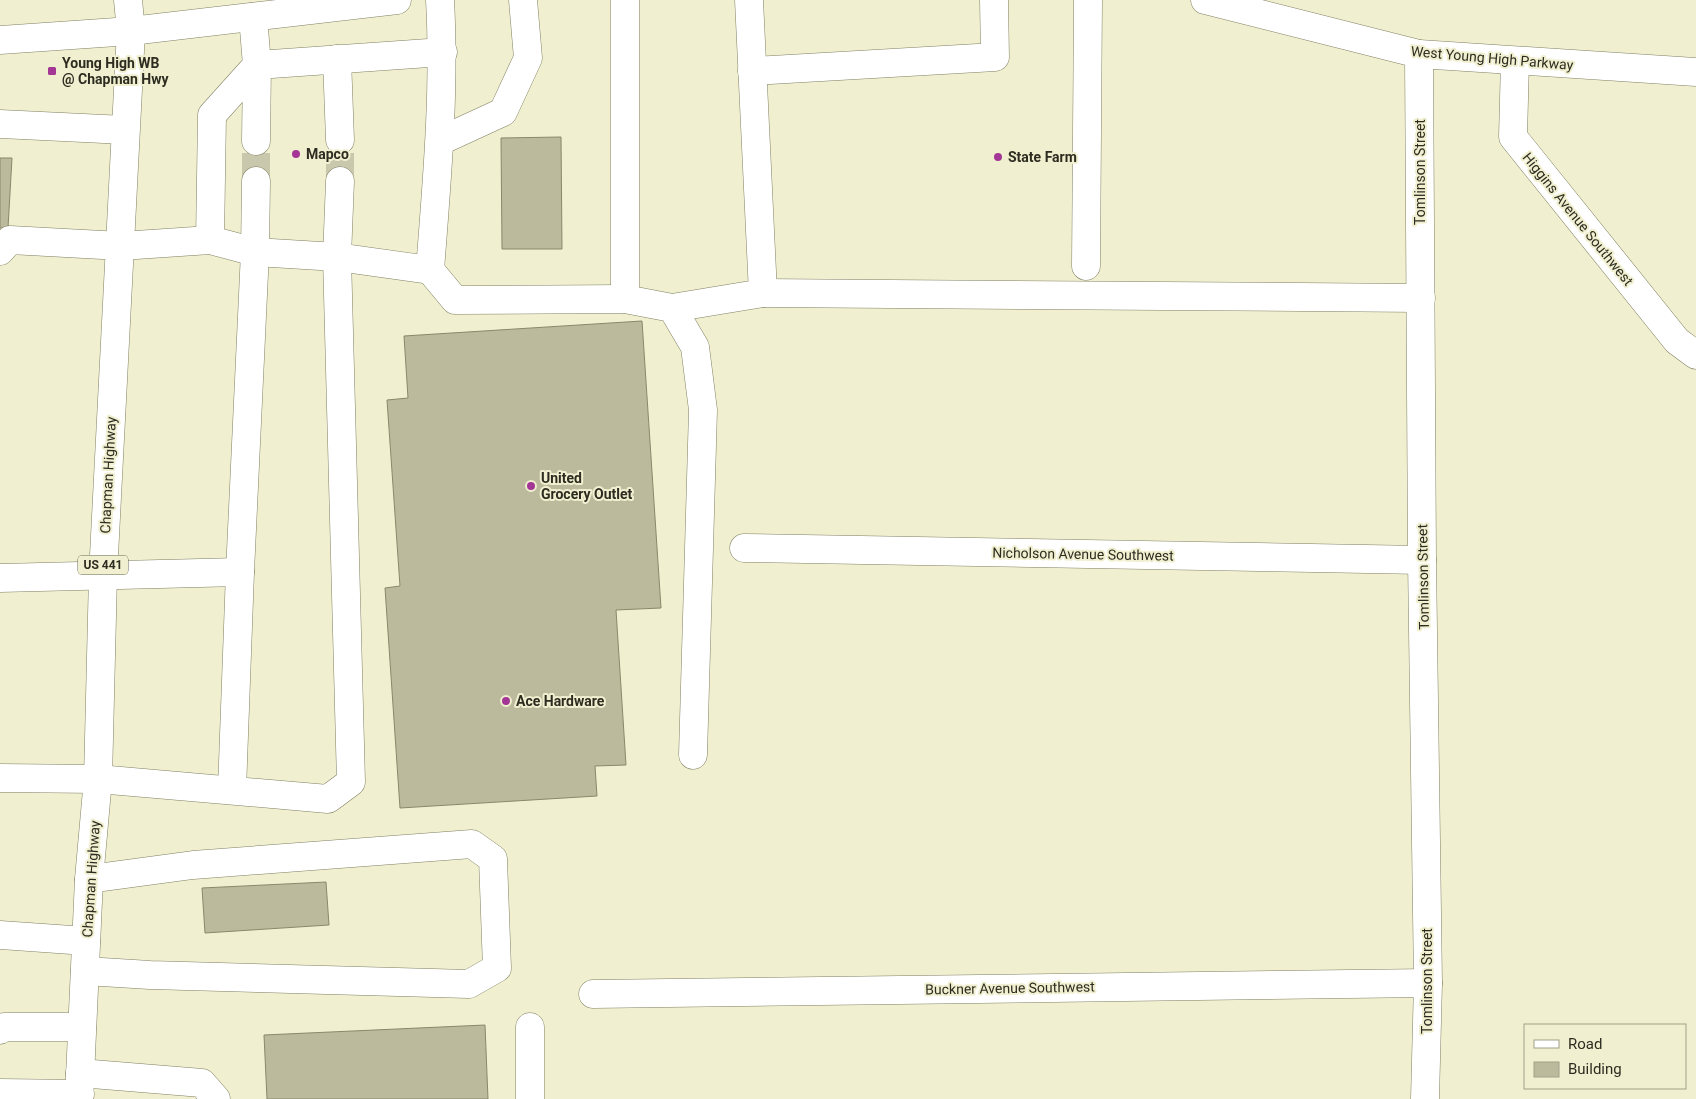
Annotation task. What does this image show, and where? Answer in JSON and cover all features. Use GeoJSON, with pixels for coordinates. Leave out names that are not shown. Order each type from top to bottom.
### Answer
{"type":"FeatureCollection","features":[{"type":"Feature","properties":{"kind":"main road","name":"Chapman Highway"},"geometry":{"type":"LineString","coordinates":[[80,1089],[86,941],[98,779],[103,575],[130,31],[128,0]]}},
{"type":"Feature","properties":{"kind":"main road"},"geometry":{"type":"LineString","coordinates":[[0,40],[130,31],[398,0]]}},
{"type":"Feature","properties":{"kind":"main road"},"geometry":{"type":"LineString","coordinates":[[430,270],[440,140],[443,52],[440,0]]}},
{"type":"Feature","properties":{"kind":"main road"},"geometry":{"type":"LineString","coordinates":[[440,140],[503,112],[528,58],[523,0]]}},
{"type":"Feature","properties":{"kind":"main road"},"geometry":{"type":"LineString","coordinates":[[624,299],[625,0]]}},
{"type":"Feature","properties":{"kind":"main road"},"geometry":{"type":"LineString","coordinates":[[749,0],[763,293]]}},
{"type":"Feature","properties":{"kind":"main road"},"geometry":{"type":"LineString","coordinates":[[752,71],[995,57],[994,0]]}},
{"type":"Feature","properties":{"kind":"main road"},"geometry":{"type":"LineString","coordinates":[[1086,266],[1088,0]]}},
{"type":"Feature","properties":{"kind":"main road","name":"West Young High Parkway"},"geometry":{"type":"LineString","coordinates":[[1205,0],[1419,54],[1696,72]]}},
{"type":"Feature","properties":{"kind":"main road"},"geometry":{"type":"LineString","coordinates":[[253,17],[258,65],[256,140]]}},
{"type":"Feature","properties":{"kind":"main road"},"geometry":{"type":"LineString","coordinates":[[210,240],[212,115],[258,65],[443,52]]}},
{"type":"Feature","properties":{"kind":"main road","name":"Tomlinson Street"},"geometry":{"type":"LineString","coordinates":[[1419,54],[1422,560],[1428,983],[1426,1099]]}},
{"type":"Feature","properties":{"kind":"main road"},"geometry":{"type":"LineString","coordinates":[[337,59],[340,140]]}},
{"type":"Feature","properties":{"kind":"main road","name":"Higgins Avenue Southwest"},"geometry":{"type":"LineString","coordinates":[[1515,61],[1513,137],[1677,341],[1696,355]]}},
{"type":"Feature","properties":{"kind":"main road"},"geometry":{"type":"LineString","coordinates":[[0,139],[12,125],[126,130]]}},
{"type":"Feature","properties":{"kind":"main road"},"geometry":{"type":"LineString","coordinates":[[232,790],[255,252],[256,181]]}},
{"type":"Feature","properties":{"kind":"main road"},"geometry":{"type":"LineString","coordinates":[[0,778],[98,779],[328,799],[351,782],[337,257],[340,181]]}},
{"type":"Feature","properties":{"kind":"main road"},"geometry":{"type":"LineString","coordinates":[[3,244],[120,246],[210,240],[255,252],[337,257],[430,270],[455,300],[624,299],[672,308],[763,293],[1421,298]]}},
{"type":"Feature","properties":{"kind":"main road"},"geometry":{"type":"LineString","coordinates":[[672,308],[695,347],[703,410],[693,755]]}},
{"type":"Feature","properties":{"kind":"main road","name":"Nicholson Avenue Southwest"},"geometry":{"type":"LineString","coordinates":[[744,548],[1422,560]]}},
{"type":"Feature","properties":{"kind":"main road"},"geometry":{"type":"LineString","coordinates":[[0,578],[240,572]]}},
{"type":"Feature","properties":{"kind":"main road"},"geometry":{"type":"LineString","coordinates":[[85,971],[150,975],[469,984],[497,968],[493,859],[472,844],[193,865],[90,879]]}},
{"type":"Feature","properties":{"kind":"main road"},"geometry":{"type":"LineString","coordinates":[[0,935],[86,941]]}},
{"type":"Feature","properties":{"kind":"main road","name":"Buckner Avenue Southwest"},"geometry":{"type":"LineString","coordinates":[[593,994],[1428,983]]}},
{"type":"Feature","properties":{"kind":"main road"},"geometry":{"type":"LineString","coordinates":[[0,1030],[4,1028],[82,1027]]}},
{"type":"Feature","properties":{"kind":"main road"},"geometry":{"type":"LineString","coordinates":[[530,1027],[530,1099]]}},
{"type":"Feature","properties":{"kind":"main road"},"geometry":{"type":"LineString","coordinates":[[0,1092],[202,1083],[216,1099]]}},
{"type":"Feature","properties":{"kind":"building"},"geometry":{"type":"Polygon","coordinates":[[[561,137],[562,249],[502,249],[501,138],[561,137]]]}},
{"type":"Feature","properties":{"kind":"building"},"geometry":{"type":"Polygon","coordinates":[[[0,158],[12,158],[8,228],[0,228],[0,158]]]}},
{"type":"Feature","properties":{"kind":"building"},"geometry":{"type":"Polygon","coordinates":[[[642,321],[661,608],[616,610],[626,765],[595,766],[597,796],[400,808],[385,588],[400,586],[387,400],[408,398],[404,336],[642,321]]]}},
{"type":"Feature","properties":{"kind":"building"},"geometry":{"type":"Polygon","coordinates":[[[326,882],[329,925],[205,933],[202,888],[326,882]]]}},
{"type":"Feature","properties":{"kind":"building"},"geometry":{"type":"Polygon","coordinates":[[[485,1025],[488,1099],[267,1099],[264,1035],[485,1025]]]}},
{"type":"Feature","properties":{"kind":"tunnel"},"geometry":{"type":"LineString","coordinates":[[340,140],[340,181]]}},
{"type":"Feature","properties":{"kind":"tunnel"},"geometry":{"type":"LineString","coordinates":[[256,141],[256,181]]}},
{"type":"Feature","properties":{"kind":"place","name":"Young High WB @ Chapman Hwy"},"geometry":{"type":"Point","coordinates":[52,71]}},
{"type":"Feature","properties":{"kind":"place","name":"Mapco"},"geometry":{"type":"Point","coordinates":[296,154]}},
{"type":"Feature","properties":{"kind":"place","name":"State Farm"},"geometry":{"type":"Point","coordinates":[998,157]}},
{"type":"Feature","properties":{"kind":"place","name":"United Grocery Outlet"},"geometry":{"type":"Point","coordinates":[531,486]}},
{"type":"Feature","properties":{"kind":"place","name":"Ace Hardware"},"geometry":{"type":"Point","coordinates":[506,701]}}]}
